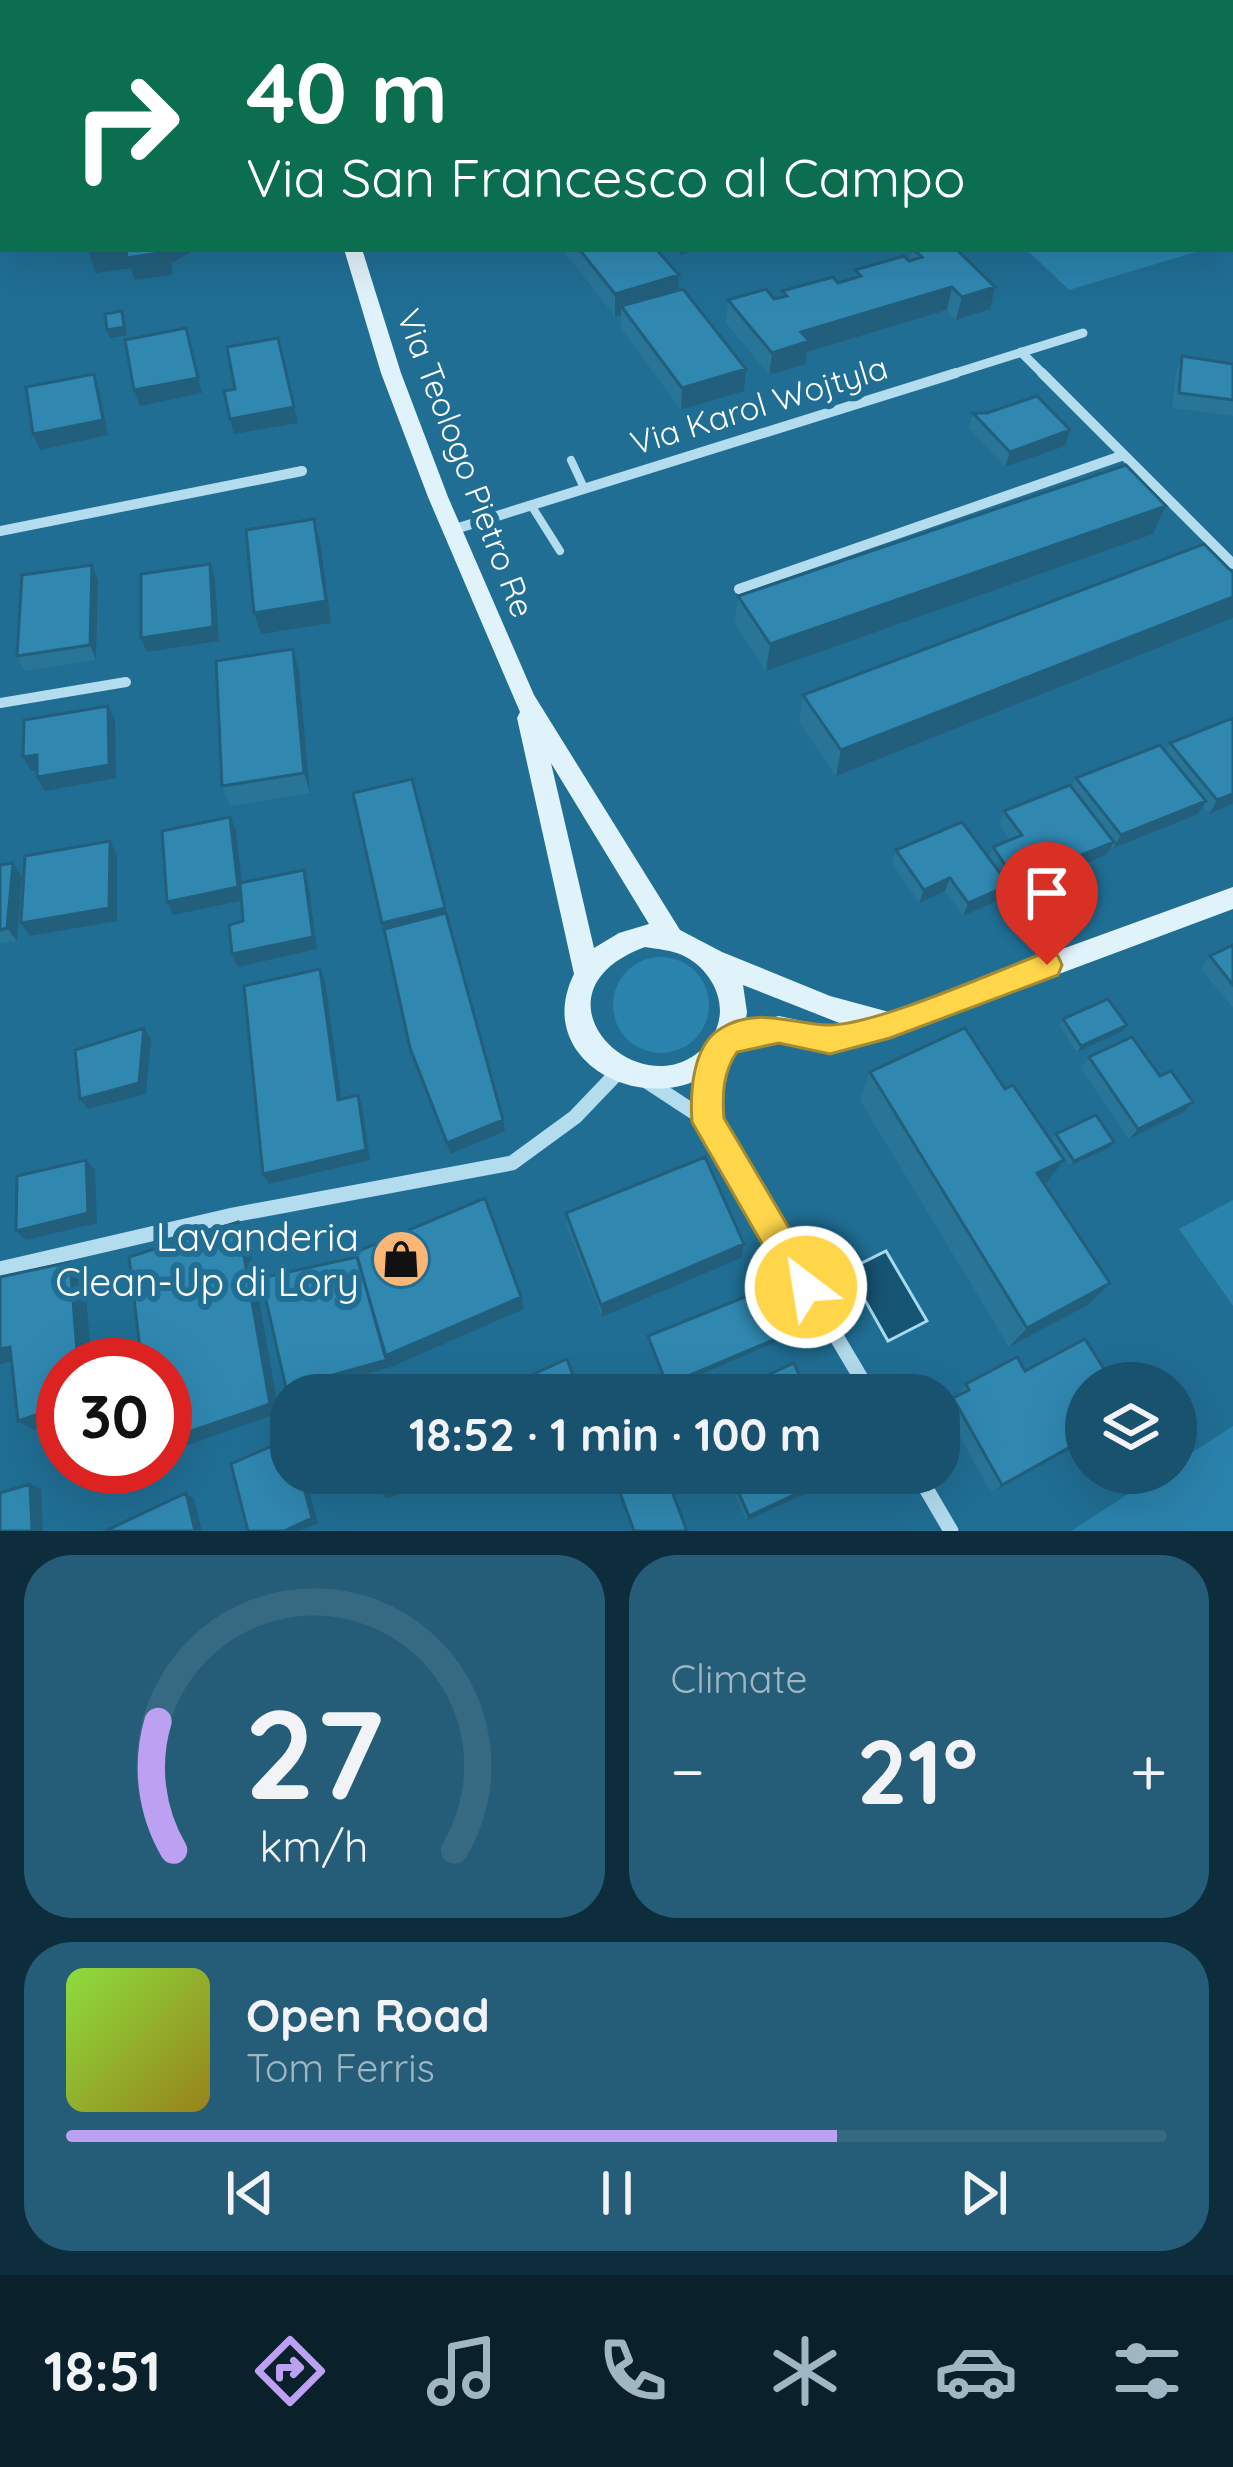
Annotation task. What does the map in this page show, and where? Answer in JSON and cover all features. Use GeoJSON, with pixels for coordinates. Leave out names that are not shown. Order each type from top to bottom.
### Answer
{"type":"FeatureCollection","features":[{"type":"Feature","properties":{"kind":"street","name":"Via Teologo Pietro Re"},"geometry":{"type":"LineString","coordinates":[[354,252],[392,373],[524,698],[670,936]]}},
{"type":"Feature","properties":{"kind":"street","name":"Via Karol Wojtyla"},"geometry":{"type":"LineString","coordinates":[[452,530],[1083,333]]}},
{"type":"Feature","properties":{"kind":"street"},"geometry":{"type":"LineString","coordinates":[[1021,352],[1233,565]]}},
{"type":"Feature","properties":{"kind":"street"},"geometry":{"type":"LineString","coordinates":[[739,589],[1124,455]]}},
{"type":"Feature","properties":{"kind":"street"},"geometry":{"type":"LineString","coordinates":[[0,531],[302,471]]}},
{"type":"Feature","properties":{"kind":"street"},"geometry":{"type":"LineString","coordinates":[[0,703],[127,682]]}},
{"type":"Feature","properties":{"kind":"street","name":"Via Teologo Pietro Re"},"geometry":{"type":"LineString","coordinates":[[524,698],[586,973]]}},
{"type":"Feature","properties":{"kind":"street"},"geometry":{"type":"LineString","coordinates":[[0,1269],[233,1215],[512,1163],[630,1074],[667,1079],[693,1071],[722,1048],[779,1029],[830,1040],[890,1024],[1233,898]]}},
{"type":"Feature","properties":{"kind":"street"},"geometry":{"type":"LineString","coordinates":[[709,1122],[601,1057],[586,1037],[579,994],[586,973],[621,942],[645,935],[670,936],[697,945],[719,963],[828,1008],[890,1024]]}},
{"type":"Feature","properties":{"kind":"street"},"geometry":{"type":"LineString","coordinates":[[719,963],[736,1000],[706,1094],[709,1122],[859,1374]]}},
{"type":"Feature","properties":{"kind":"street"},"geometry":{"type":"LineString","coordinates":[[929,1494],[951,1531]]}},
{"type":"Feature","properties":{"kind":"lane"},"geometry":{"type":"LineString","coordinates":[[571,460],[584,488]]}},
{"type":"Feature","properties":{"kind":"lane"},"geometry":{"type":"LineString","coordinates":[[531,505],[560,551]]}},
{"type":"Feature","properties":{"kind":"shaded area"},"geometry":{"type":"Polygon","coordinates":[[[1029,252],[1196,252],[1069,290],[1029,252]]]}},
{"type":"Feature","properties":{"kind":"shaded area"},"geometry":{"type":"Polygon","coordinates":[[[661,957],[679,960],[695,971],[706,987],[706,1023],[695,1039],[679,1050],[661,1053],[643,1050],[627,1039],[616,1023],[613,1005],[616,987],[627,971],[643,960],[661,957]]]}},
{"type":"Feature","properties":{"kind":"shaded area"},"geometry":{"type":"Polygon","coordinates":[[[1233,1200],[1233,1306],[1179,1229],[1233,1200]]]}},
{"type":"Feature","properties":{"kind":"shaded area"},"geometry":{"type":"Polygon","coordinates":[[[886,1251],[927,1321],[888,1341],[848,1270],[886,1251]]]}},
{"type":"Feature","properties":{"kind":"shaded area"},"geometry":{"type":"Polygon","coordinates":[[[1233,1426],[1233,1531],[1071,1531],[1128,1494],[1197,1494],[1197,1449],[1233,1426]]]}},
{"type":"Feature","properties":{"kind":"building"},"geometry":{"type":"Polygon","coordinates":[[[126,252],[165,252],[127,258],[126,252]]]}},
{"type":"Feature","properties":{"kind":"building"},"geometry":{"type":"Polygon","coordinates":[[[581,252],[659,252],[679,275],[615,294],[581,252]]]}},
{"type":"Feature","properties":{"kind":"building"},"geometry":{"type":"Polygon","coordinates":[[[916,252],[959,252],[995,287],[962,297],[952,287],[801,332],[809,341],[772,353],[728,300],[766,289],[774,299],[787,296],[782,291],[833,277],[838,283],[861,276],[855,270],[904,256],[909,261],[922,257],[916,252]]]}},
{"type":"Feature","properties":{"kind":"building"},"geometry":{"type":"Polygon","coordinates":[[[683,289],[746,369],[682,388],[621,306],[683,289]]]}},
{"type":"Feature","properties":{"kind":"building"},"geometry":{"type":"Polygon","coordinates":[[[122,311],[124,327],[107,330],[105,314],[122,311]]]}},
{"type":"Feature","properties":{"kind":"building"},"geometry":{"type":"Polygon","coordinates":[[[186,328],[198,378],[134,390],[125,340],[186,328]]]}},
{"type":"Feature","properties":{"kind":"building"},"geometry":{"type":"Polygon","coordinates":[[[278,338],[294,407],[230,419],[224,391],[235,389],[227,347],[278,338]]]}},
{"type":"Feature","properties":{"kind":"building"},"geometry":{"type":"Polygon","coordinates":[[[1182,356],[1233,364],[1233,400],[1179,393],[1182,356]]]}},
{"type":"Feature","properties":{"kind":"building"},"geometry":{"type":"Polygon","coordinates":[[[94,374],[103,420],[33,434],[26,387],[94,374]]]}},
{"type":"Feature","properties":{"kind":"building"},"geometry":{"type":"Polygon","coordinates":[[[1037,396],[1070,430],[1010,452],[973,413],[987,413],[1037,396]]]}},
{"type":"Feature","properties":{"kind":"building"},"geometry":{"type":"Polygon","coordinates":[[[1126,465],[1166,506],[770,644],[738,596],[1126,465]]]}},
{"type":"Feature","properties":{"kind":"building"},"geometry":{"type":"Polygon","coordinates":[[[314,519],[326,601],[254,613],[246,530],[314,519]]]}},
{"type":"Feature","properties":{"kind":"building"},"geometry":{"type":"Polygon","coordinates":[[[1204,544],[1233,573],[1233,597],[841,750],[803,695],[1204,544]]]}},
{"type":"Feature","properties":{"kind":"building"},"geometry":{"type":"Polygon","coordinates":[[[210,564],[213,627],[141,638],[141,574],[210,564]]]}},
{"type":"Feature","properties":{"kind":"building"},"geometry":{"type":"Polygon","coordinates":[[[92,565],[90,645],[17,656],[22,575],[92,565]]]}},
{"type":"Feature","properties":{"kind":"building"},"geometry":{"type":"Polygon","coordinates":[[[293,649],[304,773],[222,786],[216,661],[293,649]]]}},
{"type":"Feature","properties":{"kind":"building"},"geometry":{"type":"Polygon","coordinates":[[[108,706],[109,765],[37,777],[37,755],[23,757],[24,720],[108,706]]]}},
{"type":"Feature","properties":{"kind":"building"},"geometry":{"type":"Polygon","coordinates":[[[1233,718],[1233,794],[1217,800],[1170,743],[1233,718]]]}},
{"type":"Feature","properties":{"kind":"building"},"geometry":{"type":"Polygon","coordinates":[[[1160,745],[1206,801],[1121,835],[1076,778],[1160,745]]]}},
{"type":"Feature","properties":{"kind":"building"},"geometry":{"type":"Polygon","coordinates":[[[412,779],[445,908],[382,923],[353,793],[412,779]]]}},
{"type":"Feature","properties":{"kind":"building"},"geometry":{"type":"Polygon","coordinates":[[[1070,785],[1114,842],[1016,881],[993,847],[1022,835],[1004,811],[1070,785]]]}},
{"type":"Feature","properties":{"kind":"building"},"geometry":{"type":"Polygon","coordinates":[[[230,817],[238,887],[167,902],[162,831],[230,817]]]}},
{"type":"Feature","properties":{"kind":"building"},"geometry":{"type":"Polygon","coordinates":[[[962,822],[1009,885],[968,903],[950,878],[924,890],[896,850],[962,822]]]}},
{"type":"Feature","properties":{"kind":"building"},"geometry":{"type":"Polygon","coordinates":[[[110,841],[109,908],[21,923],[25,856],[110,841]]]}},
{"type":"Feature","properties":{"kind":"building"},"geometry":{"type":"Polygon","coordinates":[[[13,863],[7,928],[0,930],[0,865],[13,863]]]}},
{"type":"Feature","properties":{"kind":"building"},"geometry":{"type":"Polygon","coordinates":[[[304,870],[313,937],[232,954],[229,925],[243,921],[240,883],[304,870]]]}},
{"type":"Feature","properties":{"kind":"building"},"geometry":{"type":"Polygon","coordinates":[[[446,913],[503,1120],[447,1143],[410,1048],[384,929],[446,913]]]}},
{"type":"Feature","properties":{"kind":"building"},"geometry":{"type":"Polygon","coordinates":[[[1233,945],[1233,985],[1210,956],[1233,945]]]}},
{"type":"Feature","properties":{"kind":"building"},"geometry":{"type":"Polygon","coordinates":[[[320,969],[338,1100],[358,1095],[366,1150],[263,1174],[244,986],[320,969]]]}},
{"type":"Feature","properties":{"kind":"building"},"geometry":{"type":"Polygon","coordinates":[[[1108,999],[1127,1025],[1081,1046],[1063,1019],[1108,999]]]}},
{"type":"Feature","properties":{"kind":"building"},"geometry":{"type":"Polygon","coordinates":[[[144,1028],[139,1083],[80,1099],[75,1050],[144,1028]]]}},
{"type":"Feature","properties":{"kind":"building"},"geometry":{"type":"Polygon","coordinates":[[[965,1028],[1005,1089],[1013,1085],[1064,1160],[1037,1173],[1110,1283],[1027,1328],[870,1072],[965,1028]]]}},
{"type":"Feature","properties":{"kind":"building"},"geometry":{"type":"Polygon","coordinates":[[[1132,1037],[1160,1076],[1171,1071],[1193,1102],[1138,1129],[1089,1057],[1132,1037]]]}},
{"type":"Feature","properties":{"kind":"building"},"geometry":{"type":"Polygon","coordinates":[[[1096,1115],[1114,1142],[1074,1161],[1056,1134],[1096,1115]]]}},
{"type":"Feature","properties":{"kind":"building"},"geometry":{"type":"Polygon","coordinates":[[[705,1157],[744,1244],[601,1305],[566,1213],[705,1157]]]}},
{"type":"Feature","properties":{"kind":"building"},"geometry":{"type":"Polygon","coordinates":[[[86,1160],[88,1213],[16,1231],[17,1176],[86,1160]]]}},
{"type":"Feature","properties":{"kind":"building"},"geometry":{"type":"Polygon","coordinates":[[[485,1198],[521,1297],[385,1356],[356,1252],[485,1198]]]}},
{"type":"Feature","properties":{"kind":"building"},"geometry":{"type":"Polygon","coordinates":[[[238,1222],[270,1404],[192,1431],[192,1338],[139,1338],[129,1257],[238,1222]]]}},
{"type":"Feature","properties":{"kind":"building"},"geometry":{"type":"Polygon","coordinates":[[[357,1257],[387,1360],[336,1374],[283,1374],[261,1278],[357,1257]]]}},
{"type":"Feature","properties":{"kind":"building"},"geometry":{"type":"Polygon","coordinates":[[[70,1262],[76,1338],[36,1338],[36,1415],[18,1421],[10,1347],[0,1349],[0,1277],[70,1262]]]}},
{"type":"Feature","properties":{"kind":"building"},"geometry":{"type":"Polygon","coordinates":[[[757,1292],[778,1338],[693,1374],[663,1374],[648,1336],[757,1292]]]}},
{"type":"Feature","properties":{"kind":"building"},"geometry":{"type":"Polygon","coordinates":[[[1085,1339],[1100,1362],[1065,1362],[1065,1450],[1002,1485],[960,1410],[960,1394],[969,1390],[966,1384],[1017,1357],[1025,1371],[1085,1339]]]}},
{"type":"Feature","properties":{"kind":"building"},"geometry":{"type":"Polygon","coordinates":[[[567,1359],[572,1374],[534,1374],[567,1359]]]}},
{"type":"Feature","properties":{"kind":"building"},"geometry":{"type":"Polygon","coordinates":[[[794,1363],[799,1374],[770,1374],[794,1363]]]}},
{"type":"Feature","properties":{"kind":"building"},"geometry":{"type":"Polygon","coordinates":[[[270,1447],[270,1494],[306,1494],[312,1518],[284,1531],[248,1531],[231,1464],[270,1447]]]}},
{"type":"Feature","properties":{"kind":"building"},"geometry":{"type":"Polygon","coordinates":[[[30,1484],[32,1531],[0,1531],[0,1493],[30,1484]]]}},
{"type":"Feature","properties":{"kind":"building"},"geometry":{"type":"Polygon","coordinates":[[[186,1494],[195,1531],[105,1531],[186,1494]]]}},
{"type":"Feature","properties":{"kind":"building"},"geometry":{"type":"Polygon","coordinates":[[[621,1494],[673,1494],[687,1531],[634,1531],[621,1494]]]}},
{"type":"Feature","properties":{"kind":"building"},"geometry":{"type":"Polygon","coordinates":[[[739,1494],[796,1494],[749,1516],[739,1494]]]}},
{"type":"Feature","properties":{"kind":"place","name":"Lavanderia Clean-Up di Lory"},"geometry":{"type":"Point","coordinates":[401,1259]}},
{"type":"Feature","properties":{"kind":"route"},"geometry":{"type":"LineString","coordinates":[[806,1287],[709,1122],[706,1094],[716,1056],[728,1040],[779,1029],[830,1040],[890,1024],[1047,965]]}}]}
